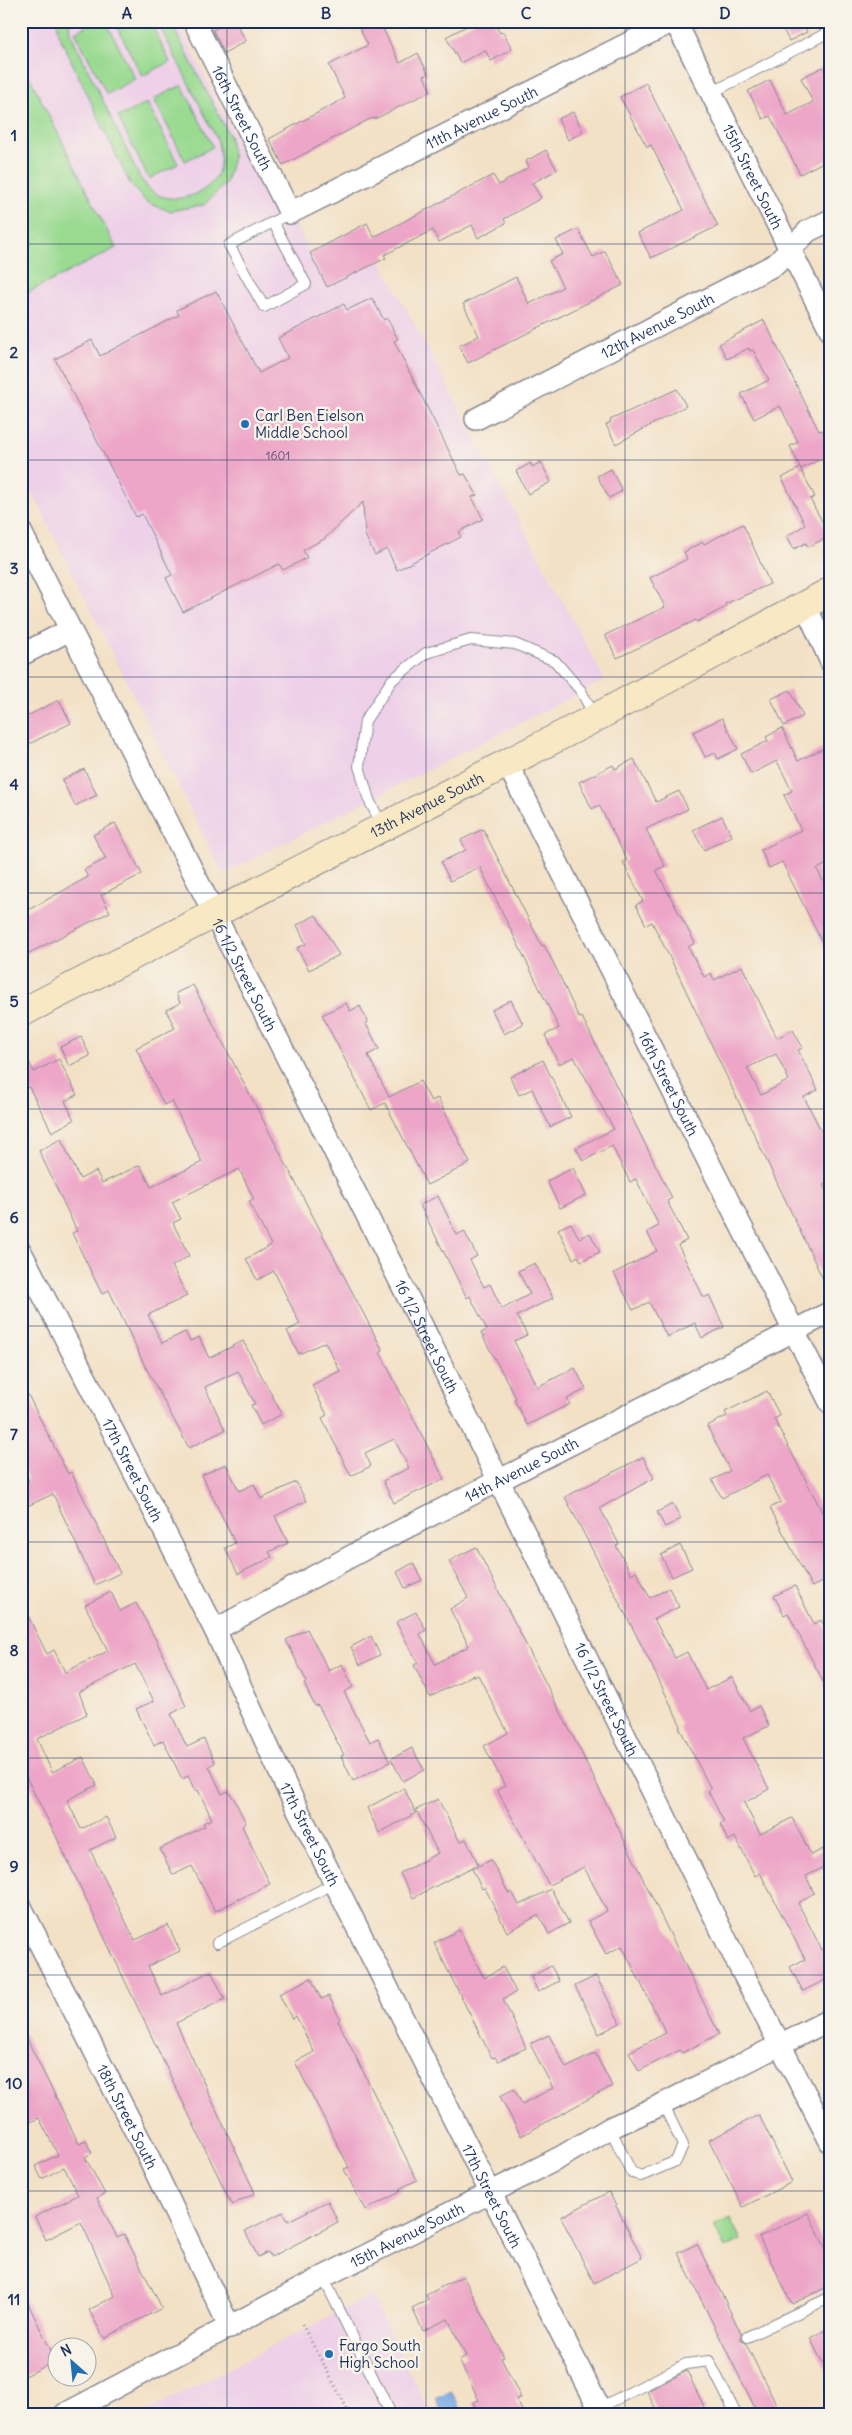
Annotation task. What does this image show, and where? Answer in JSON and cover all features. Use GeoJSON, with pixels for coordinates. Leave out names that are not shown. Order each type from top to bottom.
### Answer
{"type":"FeatureCollection","features":[{"type":"Feature","properties":{"kind":"main road","name":"13th Avenue South"},"geometry":{"type":"LineString","coordinates":[[21,1013],[382,826],[507,764],[831,591]]}},
{"type":"Feature","properties":{"kind":"street","name":"16th Street South"},"geometry":{"type":"LineString","coordinates":[[194,21],[281,218]]}},
{"type":"Feature","properties":{"kind":"street","name":"15th Street South"},"geometry":{"type":"LineString","coordinates":[[674,21],[831,331]]}},
{"type":"Feature","properties":{"kind":"street","name":"11th Avenue South"},"geometry":{"type":"LineString","coordinates":[[281,218],[674,21]]}},
{"type":"Feature","properties":{"kind":"street","name":"12th Avenue South"},"geometry":{"type":"LineString","coordinates":[[476,419],[776,264],[808,231],[831,220]]}},
{"type":"Feature","properties":{"kind":"street","name":"16 1/2 Street South"},"geometry":{"type":"LineString","coordinates":[[21,532],[393,1267],[498,1482],[831,2143]]}},
{"type":"Feature","properties":{"kind":"street"},"geometry":{"type":"LineString","coordinates":[[805,604],[831,662]]}},
{"type":"Feature","properties":{"kind":"street"},"geometry":{"type":"LineString","coordinates":[[21,655],[70,630]]}},
{"type":"Feature","properties":{"kind":"street","name":"16th Street South"},"geometry":{"type":"LineString","coordinates":[[507,764],[831,1404]]}},
{"type":"Feature","properties":{"kind":"street","name":"17th Street South"},"geometry":{"type":"LineString","coordinates":[[21,1252],[215,1630],[285,1784],[600,2411]]}},
{"type":"Feature","properties":{"kind":"street","name":"14th Avenue South"},"geometry":{"type":"LineString","coordinates":[[215,1630],[370,1546],[831,1312]]}},
{"type":"Feature","properties":{"kind":"street","name":"18th Street South"},"geometry":{"type":"LineString","coordinates":[[21,1907],[148,2156],[230,2328]]}},
{"type":"Feature","properties":{"kind":"street","name":"15th Avenue South"},"geometry":{"type":"LineString","coordinates":[[66,2414],[323,2277],[559,2158],[610,2128],[663,2104],[831,2019]]}},
{"type":"Feature","properties":{"kind":"lane"},"geometry":{"type":"LineString","coordinates":[[711,93],[831,31]]}},
{"type":"Feature","properties":{"kind":"lane"},"geometry":{"type":"LineString","coordinates":[[281,218],[306,284],[264,307],[229,245],[281,218]]}},
{"type":"Feature","properties":{"kind":"lane"},"geometry":{"type":"LineString","coordinates":[[382,826],[369,800],[359,766],[365,721],[392,680],[426,653],[471,640],[515,644],[555,661],[581,691],[595,718]]}},
{"type":"Feature","properties":{"kind":"lane"},"geometry":{"type":"LineString","coordinates":[[217,1943],[335,1883]]}},
{"type":"Feature","properties":{"kind":"lane"},"geometry":{"type":"LineString","coordinates":[[610,2128],[631,2172],[641,2176],[650,2173],[676,2161],[683,2145],[663,2104]]}},
{"type":"Feature","properties":{"kind":"lane"},"geometry":{"type":"LineString","coordinates":[[323,2277],[391,2414]]}},
{"type":"Feature","properties":{"kind":"lane"},"geometry":{"type":"LineString","coordinates":[[747,2337],[831,2297]]}},
{"type":"Feature","properties":{"kind":"lane"},"geometry":{"type":"LineString","coordinates":[[600,2411],[686,2364],[709,2361],[736,2414]]}},
{"type":"Feature","properties":{"kind":"path"},"geometry":{"type":"LineString","coordinates":[[302,2324],[350,2414]]}},
{"type":"Feature","properties":{"kind":"shaded area","name":"Carl Ben Eielson Middle School"},"geometry":{"type":"Polygon","coordinates":[[[21,21],[177,21],[271,207],[284,202],[327,287],[380,260],[605,680],[223,874],[21,470],[21,21]]]}},
{"type":"Feature","properties":{"kind":"shaded area","name":"Fargo South High School"},"geometry":{"type":"Polygon","coordinates":[[[371,2295],[431,2414],[141,2414],[371,2295]]]}},
{"type":"Feature","properties":{"kind":"green space"},"geometry":{"type":"Polygon","coordinates":[[[57,21],[69,21],[70,32],[140,178],[153,192],[169,198],[178,198],[196,194],[211,184],[220,168],[220,158],[217,139],[157,21],[170,21],[229,135],[233,157],[226,183],[204,205],[169,211],[146,202],[130,184],[59,35],[57,21]]]}},
{"type":"Feature","properties":{"kind":"green space"},"geometry":{"type":"Polygon","coordinates":[[[97,21],[106,21],[135,79],[107,94],[75,32],[97,21]]]}},
{"type":"Feature","properties":{"kind":"green space"},"geometry":{"type":"Polygon","coordinates":[[[114,21],[150,21],[170,62],[142,76],[114,21]]]}},
{"type":"Feature","properties":{"kind":"green space"},"geometry":{"type":"Polygon","coordinates":[[[21,60],[116,248],[21,296],[21,60]]]}},
{"type":"Feature","properties":{"kind":"green space"},"geometry":{"type":"Polygon","coordinates":[[[182,85],[213,147],[185,161],[154,99],[182,85]]]}},
{"type":"Feature","properties":{"kind":"green space"},"geometry":{"type":"Polygon","coordinates":[[[147,103],[178,164],[149,179],[118,117],[147,103]]]}},
{"type":"Feature","properties":{"kind":"green space"},"geometry":{"type":"Polygon","coordinates":[[[730,2218],[741,2240],[725,2248],[714,2226],[730,2218]]]}},
{"type":"Feature","properties":{"kind":"water"},"geometry":{"type":"Polygon","coordinates":[[[451,2391],[463,2414],[443,2414],[436,2399],[451,2391]]]}},
{"type":"Feature","properties":{"kind":"building"},"geometry":{"type":"Polygon","coordinates":[[[230,21],[235,21],[246,41],[224,53],[213,30],[230,21]]]}},
{"type":"Feature","properties":{"kind":"building"},"geometry":{"type":"Polygon","coordinates":[[[356,21],[379,21],[400,63],[418,53],[428,74],[424,76],[431,91],[377,118],[370,119],[283,165],[269,139],[345,98],[329,65],[368,45],[356,21]]]}},
{"type":"Feature","properties":{"kind":"building"},"geometry":{"type":"Polygon","coordinates":[[[476,21],[493,21],[500,33],[503,32],[512,49],[491,61],[485,50],[460,63],[446,37],[476,21]]]}},
{"type":"Feature","properties":{"kind":"building"},"geometry":{"type":"Polygon","coordinates":[[[779,21],[802,21],[807,32],[789,41],[779,21]]]}},
{"type":"Feature","properties":{"kind":"building"},"geometry":{"type":"Polygon","coordinates":[[[823,67],[831,82],[831,158],[800,174],[770,116],[763,119],[748,91],[770,80],[787,115],[813,102],[801,78],[823,67]]]}},
{"type":"Feature","properties":{"kind":"building"},"geometry":{"type":"Polygon","coordinates":[[[646,83],[718,226],[651,258],[638,233],[684,210],[651,145],[647,147],[620,97],[646,83]]]}},
{"type":"Feature","properties":{"kind":"building"},"geometry":{"type":"Polygon","coordinates":[[[573,112],[583,132],[568,140],[558,119],[573,112]]]}},
{"type":"Feature","properties":{"kind":"building"},"geometry":{"type":"Polygon","coordinates":[[[546,150],[557,170],[532,183],[541,198],[504,219],[506,223],[478,238],[472,225],[439,242],[433,230],[384,255],[386,258],[327,287],[310,253],[367,223],[374,237],[493,175],[499,185],[529,167],[526,161],[546,150]]]}},
{"type":"Feature","properties":{"kind":"building"},"geometry":{"type":"Polygon","coordinates":[[[578,229],[593,257],[605,251],[623,285],[468,363],[459,346],[479,336],[463,304],[516,277],[529,304],[563,287],[549,261],[563,254],[556,240],[578,229]]]}},
{"type":"Feature","properties":{"kind":"building"},"geometry":{"type":"Polygon","coordinates":[[[216,291],[259,373],[288,358],[278,338],[344,304],[347,310],[372,298],[384,320],[387,318],[398,339],[394,341],[461,475],[465,474],[477,495],[472,497],[483,519],[459,532],[461,537],[397,570],[387,549],[375,555],[365,535],[363,502],[324,539],[303,550],[307,558],[283,570],[279,564],[183,612],[166,578],[172,575],[142,514],[136,517],[55,359],[92,340],[100,356],[179,315],[177,310],[216,291]]]}},
{"type":"Feature","properties":{"kind":"building"},"geometry":{"type":"Polygon","coordinates":[[[764,320],[819,431],[822,430],[831,448],[831,454],[801,469],[790,446],[798,442],[780,406],[754,419],[741,394],[769,380],[753,350],[750,351],[749,348],[727,359],[719,344],[764,320]]]}},
{"type":"Feature","properties":{"kind":"building"},"geometry":{"type":"Polygon","coordinates":[[[677,389],[686,406],[616,444],[606,425],[611,422],[610,420],[677,389]]]}},
{"type":"Feature","properties":{"kind":"building"},"geometry":{"type":"Polygon","coordinates":[[[541,462],[551,482],[528,494],[516,471],[531,463],[532,467],[541,462]]]}},
{"type":"Feature","properties":{"kind":"building"},"geometry":{"type":"Polygon","coordinates":[[[800,468],[815,497],[810,499],[830,536],[808,547],[806,543],[794,549],[787,536],[805,525],[782,478],[800,468]]]}},
{"type":"Feature","properties":{"kind":"building"},"geometry":{"type":"Polygon","coordinates":[[[611,469],[622,491],[609,498],[597,476],[611,469]]]}},
{"type":"Feature","properties":{"kind":"building"},"geometry":{"type":"Polygon","coordinates":[[[743,524],[770,584],[725,604],[726,607],[697,622],[696,620],[617,658],[605,635],[665,607],[650,578],[687,559],[684,552],[743,524]]]}},
{"type":"Feature","properties":{"kind":"building"},"geometry":{"type":"Polygon","coordinates":[[[790,690],[803,716],[784,726],[771,699],[790,690]]]}},
{"type":"Feature","properties":{"kind":"building"},"geometry":{"type":"Polygon","coordinates":[[[59,700],[71,723],[21,748],[21,719],[59,700]]]}},
{"type":"Feature","properties":{"kind":"building"},"geometry":{"type":"Polygon","coordinates":[[[722,718],[738,749],[718,759],[715,753],[705,757],[693,732],[722,718]]]}},
{"type":"Feature","properties":{"kind":"building"},"geometry":{"type":"Polygon","coordinates":[[[782,728],[798,761],[822,749],[831,767],[831,862],[817,869],[831,897],[831,960],[782,862],[769,868],[761,850],[801,830],[784,795],[792,791],[777,761],[751,774],[741,754],[768,741],[766,737],[782,728]]]}},
{"type":"Feature","properties":{"kind":"building"},"geometry":{"type":"Polygon","coordinates":[[[634,759],[656,802],[679,791],[688,809],[646,829],[665,866],[656,870],[695,943],[688,947],[704,977],[711,973],[714,980],[742,966],[777,1038],[793,1030],[803,1048],[798,1050],[818,1090],[804,1097],[831,1150],[831,1181],[823,1185],[831,1201],[831,1296],[678,974],[652,922],[646,925],[636,905],[643,901],[623,862],[627,860],[599,805],[592,809],[579,782],[613,765],[615,769],[634,759]],[[776,1054],[747,1068],[761,1095],[789,1080],[776,1054]]]}},
{"type":"Feature","properties":{"kind":"building"},"geometry":{"type":"Polygon","coordinates":[[[84,769],[97,795],[75,806],[62,780],[84,769]]]}},
{"type":"Feature","properties":{"kind":"building"},"geometry":{"type":"Polygon","coordinates":[[[722,816],[732,836],[704,850],[693,830],[722,816]]]}},
{"type":"Feature","properties":{"kind":"building"},"geometry":{"type":"Polygon","coordinates":[[[115,823],[142,874],[101,895],[110,912],[21,957],[21,914],[88,877],[84,870],[106,859],[93,835],[115,823]]]}},
{"type":"Feature","properties":{"kind":"building"},"geometry":{"type":"Polygon","coordinates":[[[483,829],[542,946],[544,945],[555,966],[579,1018],[582,1017],[672,1198],[667,1201],[687,1240],[678,1245],[704,1298],[709,1295],[724,1327],[702,1338],[695,1323],[667,1337],[649,1302],[633,1310],[614,1273],[657,1251],[647,1232],[659,1226],[636,1179],[630,1182],[612,1146],[583,1161],[576,1148],[614,1129],[574,1057],[559,1064],[545,1035],[559,1028],[480,867],[450,881],[441,862],[466,850],[461,840],[483,829]]]}},
{"type":"Feature","properties":{"kind":"building"},"geometry":{"type":"Polygon","coordinates":[[[316,915],[339,955],[309,970],[297,948],[306,944],[297,925],[316,915]]]}},
{"type":"Feature","properties":{"kind":"building"},"geometry":{"type":"Polygon","coordinates":[[[193,985],[383,1351],[380,1352],[444,1479],[394,1503],[383,1481],[409,1468],[394,1439],[365,1453],[371,1466],[351,1476],[322,1418],[327,1415],[312,1385],[340,1371],[325,1342],[299,1354],[287,1331],[300,1324],[274,1271],[257,1280],[246,1259],[271,1245],[249,1201],[254,1199],[239,1169],[172,1202],[181,1219],[173,1223],[189,1256],[172,1266],[187,1296],[148,1315],[162,1343],[185,1332],[190,1341],[199,1337],[209,1358],[243,1341],[282,1414],[261,1425],[251,1405],[255,1404],[238,1371],[205,1387],[225,1430],[189,1448],[144,1364],[109,1290],[102,1294],[72,1233],[77,1231],[39,1151],[61,1139],[80,1179],[96,1171],[102,1183],[140,1165],[151,1187],[202,1162],[172,1101],[164,1105],[136,1048],[175,1028],[166,1010],[180,1003],[176,993],[193,985]]]}},
{"type":"Feature","properties":{"kind":"building"},"geometry":{"type":"Polygon","coordinates":[[[511,1000],[523,1024],[504,1034],[492,1010],[511,1000]]]}},
{"type":"Feature","properties":{"kind":"building"},"geometry":{"type":"Polygon","coordinates":[[[346,1003],[350,1011],[360,1006],[368,1022],[366,1024],[379,1049],[368,1055],[389,1097],[420,1081],[431,1101],[438,1098],[470,1163],[427,1185],[385,1103],[371,1110],[322,1015],[346,1003]]]}},
{"type":"Feature","properties":{"kind":"building"},"geometry":{"type":"Polygon","coordinates":[[[81,1037],[90,1056],[69,1066],[60,1047],[81,1037]]]}},
{"type":"Feature","properties":{"kind":"building"},"geometry":{"type":"Polygon","coordinates":[[[21,1046],[34,1072],[59,1059],[77,1095],[65,1101],[74,1120],[52,1132],[29,1087],[21,1090],[21,1046]]]}},
{"type":"Feature","properties":{"kind":"building"},"geometry":{"type":"Polygon","coordinates":[[[543,1060],[571,1117],[550,1127],[532,1089],[519,1095],[510,1077],[543,1060]]]}},
{"type":"Feature","properties":{"kind":"building"},"geometry":{"type":"Polygon","coordinates":[[[573,1168],[586,1195],[560,1208],[547,1181],[573,1168]]]}},
{"type":"Feature","properties":{"kind":"building"},"geometry":{"type":"Polygon","coordinates":[[[438,1196],[457,1235],[464,1231],[477,1256],[470,1260],[484,1287],[490,1284],[502,1309],[530,1294],[518,1271],[535,1263],[553,1298],[517,1316],[527,1335],[514,1341],[537,1387],[575,1368],[586,1389],[567,1399],[570,1404],[527,1425],[514,1399],[516,1398],[481,1333],[487,1330],[470,1296],[467,1298],[420,1205],[438,1196]]]}},
{"type":"Feature","properties":{"kind":"building"},"geometry":{"type":"Polygon","coordinates":[[[571,1223],[579,1238],[590,1233],[600,1252],[581,1261],[578,1256],[573,1259],[558,1229],[571,1223]]]}},
{"type":"Feature","properties":{"kind":"building"},"geometry":{"type":"Polygon","coordinates":[[[21,1381],[68,1474],[71,1472],[120,1573],[95,1585],[53,1494],[21,1509],[21,1485],[29,1481],[21,1465],[21,1381]]]}},
{"type":"Feature","properties":{"kind":"building"},"geometry":{"type":"Polygon","coordinates":[[[767,1391],[780,1416],[774,1419],[831,1529],[831,1577],[812,1587],[770,1508],[781,1502],[767,1475],[722,1498],[712,1480],[730,1471],[707,1426],[727,1416],[725,1412],[767,1391]]]}},
{"type":"Feature","properties":{"kind":"building"},"geometry":{"type":"Polygon","coordinates":[[[643,1457],[654,1478],[600,1508],[619,1544],[616,1546],[631,1574],[636,1571],[650,1598],[669,1588],[679,1607],[654,1619],[675,1658],[687,1652],[706,1690],[732,1677],[750,1711],[759,1706],[769,1726],[743,1738],[769,1789],[744,1803],[760,1834],[792,1818],[811,1855],[823,1849],[831,1864],[806,1876],[814,1893],[798,1903],[822,1950],[831,1945],[831,1977],[803,1991],[790,1967],[805,1959],[760,1873],[755,1876],[735,1837],[728,1841],[720,1824],[724,1822],[708,1791],[711,1789],[679,1727],[681,1726],[646,1654],[565,1497],[643,1457]]]}},
{"type":"Feature","properties":{"kind":"building"},"geometry":{"type":"Polygon","coordinates":[[[226,1464],[239,1491],[254,1484],[261,1499],[296,1482],[306,1501],[275,1516],[288,1543],[269,1552],[272,1557],[238,1574],[225,1548],[235,1543],[202,1475],[226,1464]]]}},
{"type":"Feature","properties":{"kind":"building"},"geometry":{"type":"Polygon","coordinates":[[[673,1504],[681,1519],[665,1527],[657,1512],[673,1504]]]}},
{"type":"Feature","properties":{"kind":"building"},"geometry":{"type":"Polygon","coordinates":[[[680,1545],[692,1568],[672,1577],[661,1555],[680,1545]]]}},
{"type":"Feature","properties":{"kind":"building"},"geometry":{"type":"Polygon","coordinates":[[[476,1547],[584,1758],[719,2034],[682,2053],[680,2050],[639,2071],[629,2052],[666,2033],[622,1946],[606,1954],[588,1921],[607,1911],[584,1867],[549,1885],[497,1790],[505,1786],[484,1746],[508,1733],[478,1675],[474,1677],[473,1675],[430,1697],[414,1665],[418,1663],[396,1622],[416,1612],[426,1630],[420,1634],[435,1664],[469,1646],[450,1609],[468,1598],[449,1561],[476,1547]]]}},
{"type":"Feature","properties":{"kind":"building"},"geometry":{"type":"Polygon","coordinates":[[[413,1563],[422,1580],[405,1588],[397,1572],[413,1563]]]}},
{"type":"Feature","properties":{"kind":"building"},"geometry":{"type":"Polygon","coordinates":[[[795,1586],[814,1624],[821,1620],[831,1638],[831,1697],[788,1613],[784,1615],[774,1596],[795,1586]]]}},
{"type":"Feature","properties":{"kind":"building"},"geometry":{"type":"Polygon","coordinates":[[[111,1592],[120,1611],[136,1603],[156,1640],[186,1706],[171,1714],[187,1747],[204,1739],[215,1763],[209,1766],[222,1794],[228,1791],[234,1799],[246,1823],[242,1826],[270,1884],[215,1911],[192,1866],[173,1875],[160,1849],[205,1826],[203,1823],[212,1819],[198,1790],[195,1791],[188,1776],[182,1779],[163,1740],[154,1745],[136,1709],[154,1701],[135,1664],[79,1692],[87,1714],[37,1739],[52,1772],[83,1757],[97,1785],[67,1800],[81,1829],[106,1817],[116,1837],[90,1850],[135,1940],[168,1925],[180,1951],[148,1966],[162,1996],[211,1971],[225,1999],[176,2023],[255,2193],[232,2205],[54,1832],[21,1767],[21,1602],[47,1654],[54,1650],[65,1672],[108,1651],[85,1605],[111,1592]]]}},
{"type":"Feature","properties":{"kind":"building"},"geometry":{"type":"Polygon","coordinates":[[[307,1629],[329,1671],[342,1664],[353,1687],[344,1692],[370,1742],[378,1738],[390,1762],[353,1781],[341,1756],[344,1755],[318,1705],[315,1706],[304,1684],[307,1682],[286,1640],[307,1629]]]}},
{"type":"Feature","properties":{"kind":"building"},"geometry":{"type":"Polygon","coordinates":[[[371,1636],[380,1655],[360,1665],[351,1647],[371,1636]]]}},
{"type":"Feature","properties":{"kind":"building"},"geometry":{"type":"Polygon","coordinates":[[[412,1748],[424,1770],[403,1781],[391,1759],[412,1748]]]}},
{"type":"Feature","properties":{"kind":"building"},"geometry":{"type":"Polygon","coordinates":[[[404,1788],[416,1813],[379,1833],[367,1808],[404,1788]]]}},
{"type":"Feature","properties":{"kind":"building"},"geometry":{"type":"Polygon","coordinates":[[[438,1799],[460,1842],[466,1839],[478,1864],[413,1898],[400,1873],[438,1853],[416,1810],[438,1799]]]}},
{"type":"Feature","properties":{"kind":"building"},"geometry":{"type":"Polygon","coordinates":[[[491,1860],[509,1894],[512,1892],[519,1905],[551,1889],[569,1923],[549,1934],[539,1915],[507,1932],[485,1888],[482,1889],[472,1869],[491,1860]]]}},
{"type":"Feature","properties":{"kind":"building"},"geometry":{"type":"Polygon","coordinates":[[[459,1930],[484,1978],[503,1967],[516,1992],[503,1999],[526,2048],[498,2061],[495,2057],[492,2058],[434,1943],[459,1930]]]}},
{"type":"Feature","properties":{"kind":"building"},"geometry":{"type":"Polygon","coordinates":[[[551,1966],[559,1981],[538,1992],[531,1977],[551,1966]]]}},
{"type":"Feature","properties":{"kind":"building"},"geometry":{"type":"Polygon","coordinates":[[[596,1976],[620,2023],[599,2034],[575,1986],[596,1976]]]}},
{"type":"Feature","properties":{"kind":"building"},"geometry":{"type":"Polygon","coordinates":[[[311,1978],[321,1999],[329,1996],[340,2019],[338,2021],[417,2180],[399,2189],[400,2192],[365,2210],[344,2169],[349,2167],[295,2062],[314,2052],[296,2016],[292,2019],[279,1994],[311,1978]]]}},
{"type":"Feature","properties":{"kind":"building"},"geometry":{"type":"Polygon","coordinates":[[[21,2027],[79,2144],[86,2141],[92,2153],[85,2157],[105,2194],[97,2198],[117,2237],[124,2234],[162,2308],[104,2338],[89,2310],[115,2296],[81,2222],[46,2240],[35,2217],[78,2195],[64,2167],[42,2179],[35,2166],[58,2155],[39,2118],[21,2127],[21,2027]]]}},
{"type":"Feature","properties":{"kind":"building"},"geometry":{"type":"Polygon","coordinates":[[[549,2035],[566,2068],[595,2053],[612,2086],[521,2136],[500,2096],[514,2089],[522,2104],[553,2088],[530,2044],[549,2035]]]}},
{"type":"Feature","properties":{"kind":"building"},"geometry":{"type":"Polygon","coordinates":[[[759,2115],[792,2182],[743,2207],[709,2140],[759,2115]]]}},
{"type":"Feature","properties":{"kind":"building"},"geometry":{"type":"Polygon","coordinates":[[[609,2192],[642,2258],[594,2283],[561,2217],[609,2192]]]}},
{"type":"Feature","properties":{"kind":"building"},"geometry":{"type":"Polygon","coordinates":[[[328,2201],[338,2222],[271,2257],[268,2252],[258,2257],[245,2231],[283,2212],[288,2221],[328,2201]]]}},
{"type":"Feature","properties":{"kind":"building"},"geometry":{"type":"Polygon","coordinates":[[[808,2213],[831,2259],[831,2285],[792,2304],[759,2237],[808,2213]]]}},
{"type":"Feature","properties":{"kind":"building"},"geometry":{"type":"Polygon","coordinates":[[[697,2244],[741,2333],[741,2340],[746,2344],[781,2414],[758,2414],[678,2253],[697,2244]]]}},
{"type":"Feature","properties":{"kind":"building"},"geometry":{"type":"Polygon","coordinates":[[[463,2276],[504,2357],[501,2358],[521,2398],[516,2399],[524,2414],[478,2414],[473,2402],[479,2400],[459,2360],[466,2356],[448,2319],[423,2331],[412,2308],[428,2300],[426,2295],[463,2276]]]}},
{"type":"Feature","properties":{"kind":"building"},"geometry":{"type":"Polygon","coordinates":[[[21,2289],[48,2345],[48,2365],[21,2378],[21,2289]]]}},
{"type":"Feature","properties":{"kind":"building"},"geometry":{"type":"Polygon","coordinates":[[[831,2327],[831,2380],[810,2338],[831,2327]]]}},
{"type":"Feature","properties":{"kind":"building"},"geometry":{"type":"Polygon","coordinates":[[[687,2371],[705,2409],[696,2414],[658,2414],[647,2391],[687,2371]]]}},
{"type":"Feature","properties":{"kind":"place","name":"Carl Ben Eielson Middle School"},"geometry":{"type":"Point","coordinates":[245,424]}},
{"type":"Feature","properties":{"kind":"place","name":"Fargo South High School"},"geometry":{"type":"Point","coordinates":[329,2354]}}]}
